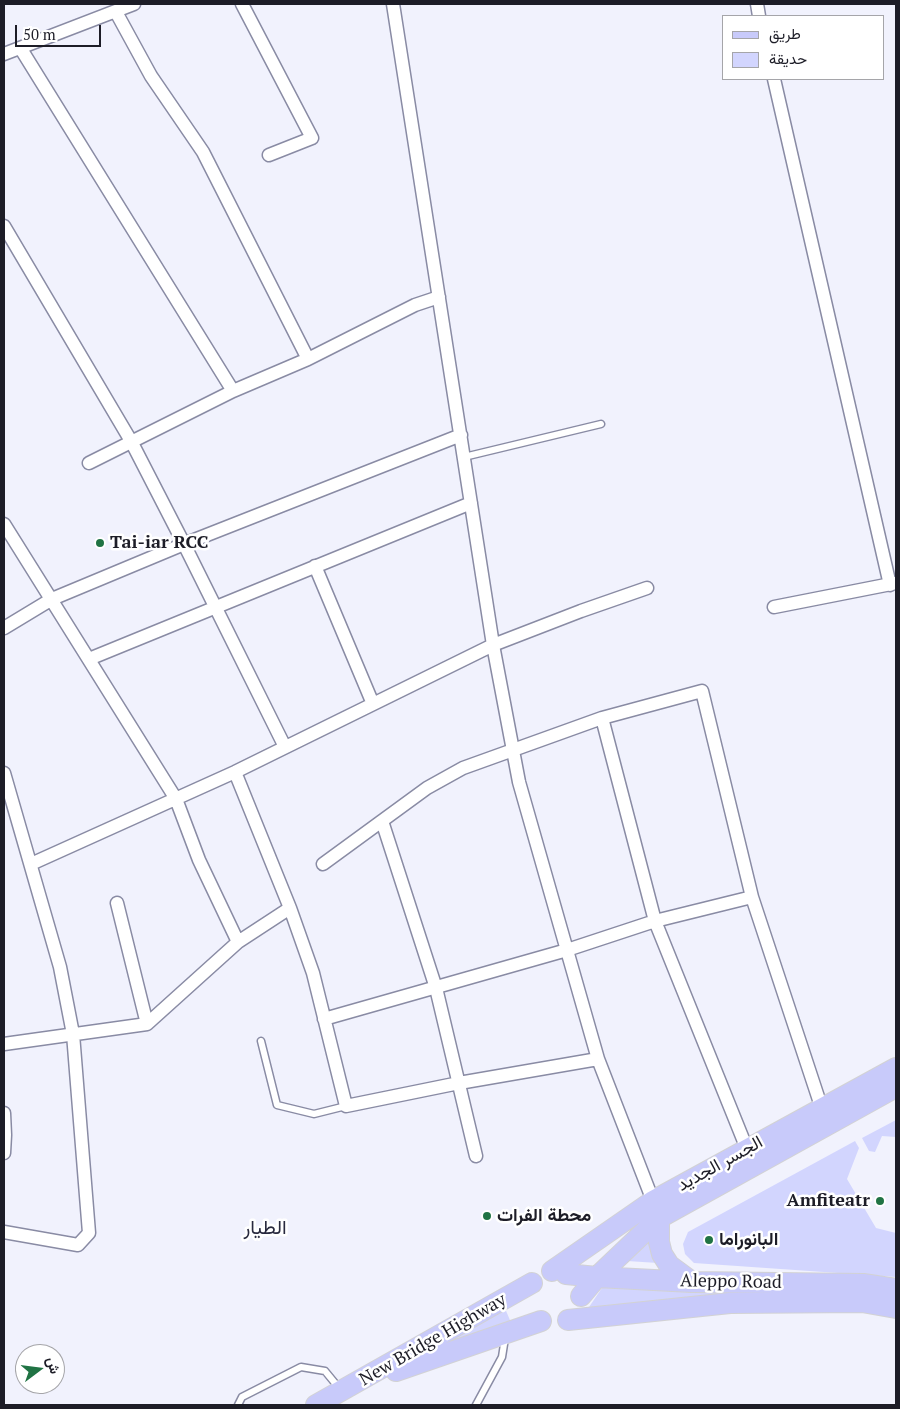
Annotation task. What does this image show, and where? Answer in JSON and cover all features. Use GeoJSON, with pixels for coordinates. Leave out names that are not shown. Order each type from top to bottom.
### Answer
{"type":"FeatureCollection","features":[{"type":"Feature","properties":{"kind":"main road","name":"الجسر الجديد"},"geometry":{"type":"LineString","coordinates":[[559,1272],[747,1149],[896,1068]]}},
{"type":"Feature","properties":{"kind":"main road","name":"الجسر الجديد"},"geometry":{"type":"LineString","coordinates":[[581,1296],[656,1209],[896,1087]]}},
{"type":"Feature","properties":{"kind":"main road"},"geometry":{"type":"LineString","coordinates":[[656,1209],[662,1254],[669,1265],[692,1282]]}},
{"type":"Feature","properties":{"kind":"main road"},"geometry":{"type":"LineString","coordinates":[[559,1272],[576,1283],[581,1296],[578,1310],[568,1320],[555,1324],[541,1321],[530,1308],[528,1291],[532,1283],[544,1273],[559,1272]]}},
{"type":"Feature","properties":{"kind":"main road","name":"Aleppo Road"},"geometry":{"type":"LineString","coordinates":[[559,1272],[597,1278],[692,1282],[863,1284],[896,1289]]}},
{"type":"Feature","properties":{"kind":"main road","name":"New Bridge Highway"},"geometry":{"type":"LineString","coordinates":[[347,1389],[532,1283]]}},
{"type":"Feature","properties":{"kind":"main road","name":"Aleppo Road"},"geometry":{"type":"LineString","coordinates":[[568,1320],[730,1303],[862,1302],[896,1308]]}},
{"type":"Feature","properties":{"kind":"main road","name":"New Bridge Highway"},"geometry":{"type":"LineString","coordinates":[[347,1389],[541,1321]]}},
{"type":"Feature","properties":{"kind":"main road"},"geometry":{"type":"LineString","coordinates":[[316,1405],[347,1389]]}},
{"type":"Feature","properties":{"kind":"street"},"geometry":{"type":"LineString","coordinates":[[4,54],[134,4]]}},
{"type":"Feature","properties":{"kind":"street"},"geometry":{"type":"LineString","coordinates":[[242,4],[312,138],[269,155]]}},
{"type":"Feature","properties":{"kind":"street"},"geometry":{"type":"LineString","coordinates":[[393,4],[493,645],[519,782],[598,1060],[656,1209]]}},
{"type":"Feature","properties":{"kind":"street"},"geometry":{"type":"LineString","coordinates":[[116,12],[151,76],[203,152],[308,359]]}},
{"type":"Feature","properties":{"kind":"street"},"geometry":{"type":"LineString","coordinates":[[21,48],[233,391]]}},
{"type":"Feature","properties":{"kind":"street"},"geometry":{"type":"LineString","coordinates":[[774,80],[893,584],[774,607]]}},
{"type":"Feature","properties":{"kind":"street"},"geometry":{"type":"LineString","coordinates":[[4,226],[131,441],[216,607],[285,748]]}},
{"type":"Feature","properties":{"kind":"street"},"geometry":{"type":"LineString","coordinates":[[89,463],[233,391],[308,359],[415,305],[439,297]]}},
{"type":"Feature","properties":{"kind":"street"},"geometry":{"type":"LineString","coordinates":[[4,628],[52,599],[184,544],[461,435]]}},
{"type":"Feature","properties":{"kind":"street"},"geometry":{"type":"LineString","coordinates":[[89,659],[471,503]]}},
{"type":"Feature","properties":{"kind":"street"},"geometry":{"type":"LineString","coordinates":[[4,524],[176,799],[199,860],[238,942]]}},
{"type":"Feature","properties":{"kind":"street"},"geometry":{"type":"LineString","coordinates":[[315,566],[374,704]]}},
{"type":"Feature","properties":{"kind":"street"},"geometry":{"type":"LineString","coordinates":[[31,864],[235,772],[493,645],[580,611],[647,588]]}},
{"type":"Feature","properties":{"kind":"street"},"geometry":{"type":"LineString","coordinates":[[323,864],[427,788],[463,768],[602,718],[702,691],[752,897],[822,1109]]}},
{"type":"Feature","properties":{"kind":"street"},"geometry":{"type":"LineString","coordinates":[[602,718],[655,921],[747,1149]]}},
{"type":"Feature","properties":{"kind":"street"},"geometry":{"type":"LineString","coordinates":[[235,772],[290,908],[313,973],[346,1106],[459,1083],[598,1060]]}},
{"type":"Feature","properties":{"kind":"street"},"geometry":{"type":"LineString","coordinates":[[4,773],[60,967],[73,1034],[89,1233],[78,1245],[4,1232]]}},
{"type":"Feature","properties":{"kind":"street"},"geometry":{"type":"LineString","coordinates":[[382,821],[436,988],[476,1156]]}},
{"type":"Feature","properties":{"kind":"street"},"geometry":{"type":"LineString","coordinates":[[324,1019],[567,950],[655,921],[752,897]]}},
{"type":"Feature","properties":{"kind":"street"},"geometry":{"type":"LineString","coordinates":[[117,903],[147,1024]]}},
{"type":"Feature","properties":{"kind":"street"},"geometry":{"type":"LineString","coordinates":[[4,1044],[147,1024],[238,942],[290,908]]}},
{"type":"Feature","properties":{"kind":"street"},"geometry":{"type":"LineString","coordinates":[[4,1113],[4,1153]]}},
{"type":"Feature","properties":{"kind":"lane"},"geometry":{"type":"LineString","coordinates":[[464,457],[601,424]]}},
{"type":"Feature","properties":{"kind":"lane"},"geometry":{"type":"LineString","coordinates":[[261,1041],[277,1105],[314,1114],[346,1106]]}},
{"type":"Feature","properties":{"kind":"lane"},"geometry":{"type":"LineString","coordinates":[[476,1405],[502,1357],[505,1334]]}},
{"type":"Feature","properties":{"kind":"lane"},"geometry":{"type":"LineString","coordinates":[[238,1405],[242,1397],[301,1366],[325,1371],[347,1389]]}},
{"type":"Feature","properties":{"kind":"green space"},"geometry":{"type":"Polygon","coordinates":[[[896,1120],[896,1137],[882,1136],[875,1152],[869,1151],[862,1138],[896,1120]]]}},
{"type":"Feature","properties":{"kind":"green space"},"geometry":{"type":"Polygon","coordinates":[[[855,1141],[859,1148],[847,1179],[876,1228],[896,1233],[896,1277],[694,1263],[685,1254],[683,1244],[688,1232],[855,1141]]]}},
{"type":"Feature","properties":{"kind":"green space"},"geometry":{"type":"Polygon","coordinates":[[[652,1239],[658,1263],[627,1261],[652,1239]]]}},
{"type":"Feature","properties":{"kind":"green space"},"geometry":{"type":"Polygon","coordinates":[[[606,1282],[838,1290],[587,1310],[606,1282]]]}},
{"type":"Feature","properties":{"kind":"green space"},"geometry":{"type":"Polygon","coordinates":[[[504,1306],[512,1325],[393,1367],[504,1306]]]}},
{"type":"Feature","properties":{"kind":"place","name":"Tai-iar RCC"},"geometry":{"type":"Point","coordinates":[100,543]}},
{"type":"Feature","properties":{"kind":"place","name":"Amfiteatr"},"geometry":{"type":"Point","coordinates":[880,1201]}},
{"type":"Feature","properties":{"kind":"place","name":"محطة الفرات"},"geometry":{"type":"Point","coordinates":[487,1216]}},
{"type":"Feature","properties":{"kind":"place","name":"البانوراما"},"geometry":{"type":"Point","coordinates":[709,1240]}},
{"type":"Feature","properties":{"kind":"district","name":"الطيار"},"geometry":{"type":"Point","coordinates":[265,1228]}}]}
